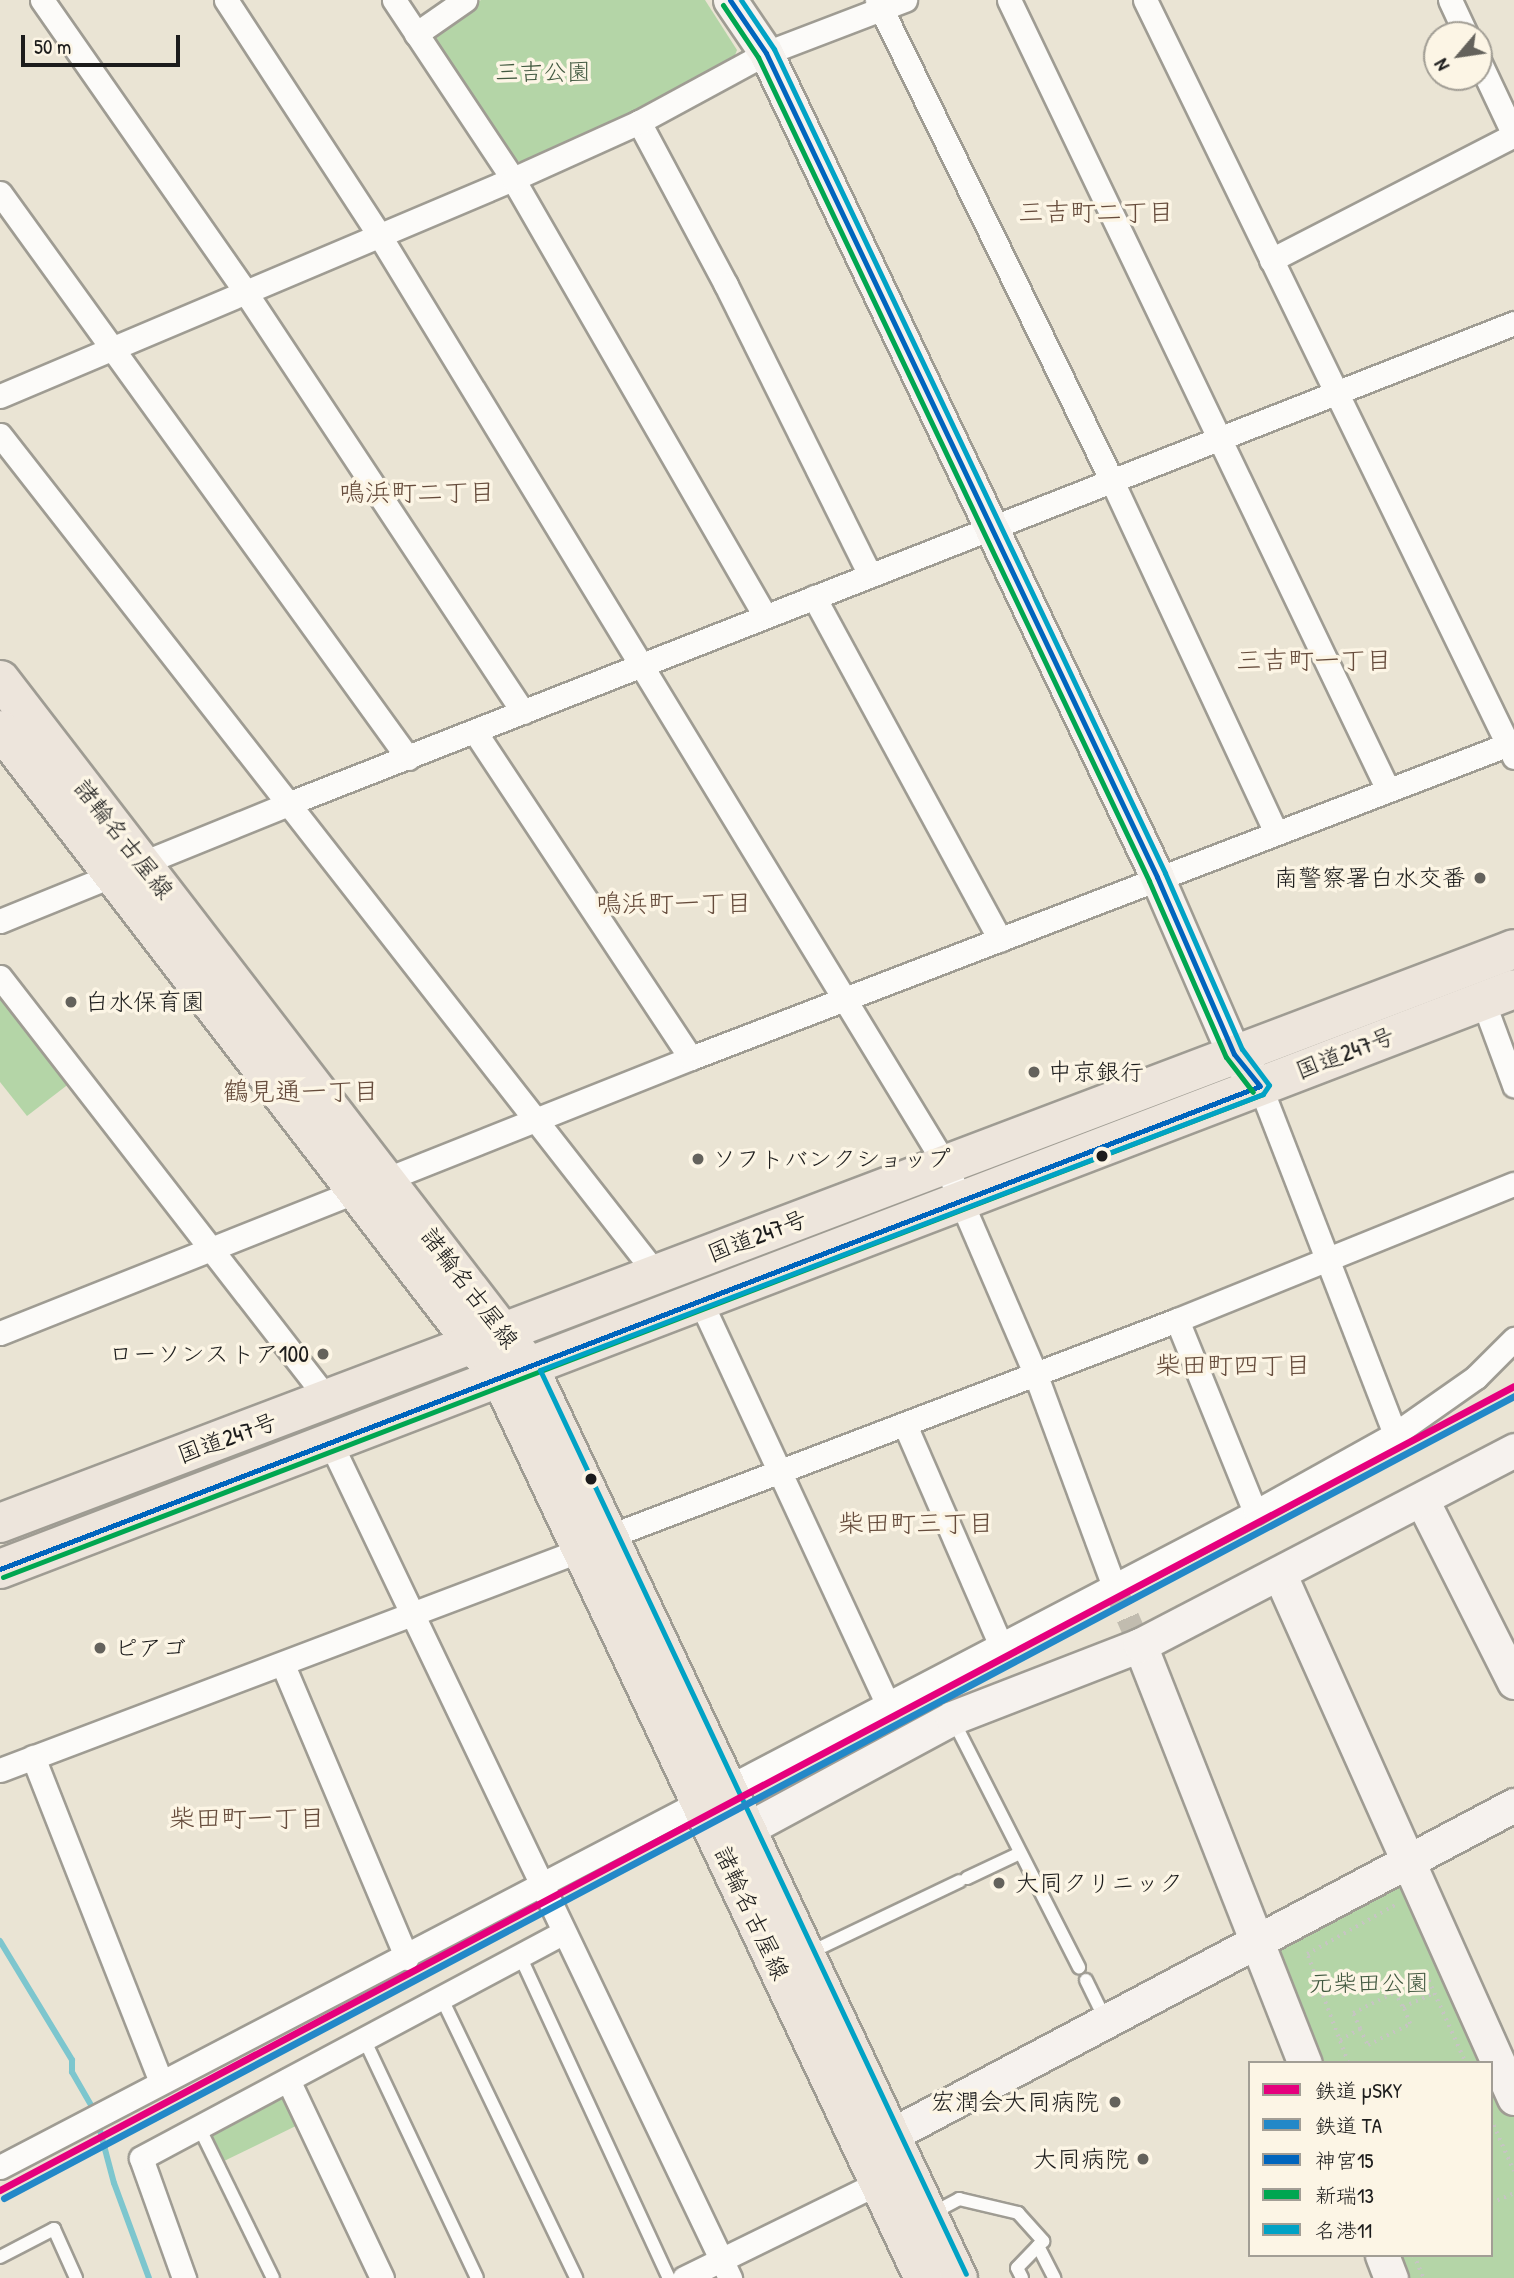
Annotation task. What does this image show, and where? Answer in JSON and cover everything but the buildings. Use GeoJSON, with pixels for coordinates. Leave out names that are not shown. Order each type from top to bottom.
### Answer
{"type":"FeatureCollection","features":[{"type":"Feature","properties":{"kind":"highway","name":"国道247号"},"geometry":{"type":"LineString","coordinates":[[0,1569],[331,1444],[699,1298],[1234,1054],[1514,949]]}},
{"type":"Feature","properties":{"kind":"highway","name":"国道247号"},"geometry":{"type":"LineString","coordinates":[[0,1523],[490,1341],[657,1275],[1260,1086],[1498,995]]}},
{"type":"Feature","properties":{"kind":"main road","name":"諸輪名古屋線"},"geometry":{"type":"LineString","coordinates":[[0,679],[127,868],[514,1373],[712,1793],[878,2183],[923,2278]]}},
{"type":"Feature","properties":{"kind":"main road","name":"諸輪名古屋線"},"geometry":{"type":"LineString","coordinates":[[0,729],[127,868]]}},
{"type":"Feature","properties":{"kind":"main road","name":"諸輪名古屋線"},"geometry":{"type":"LineString","coordinates":[[712,1793],[747,1829],[958,2278]]}},
{"type":"Feature","properties":{"kind":"street"},"geometry":{"type":"LineString","coordinates":[[42,0],[244,290],[523,712]]}},
{"type":"Feature","properties":{"kind":"street"},"geometry":{"type":"LineString","coordinates":[[226,0],[378,233],[643,664],[954,1181],[1035,1373],[1114,1586]]}},
{"type":"Feature","properties":{"kind":"street"},"geometry":{"type":"LineString","coordinates":[[394,0],[513,179],[765,617]]}},
{"type":"Feature","properties":{"kind":"street"},"geometry":{"type":"LineString","coordinates":[[416,34],[466,0]]}},
{"type":"Feature","properties":{"kind":"street"},"geometry":{"type":"LineString","coordinates":[[730,0],[766,54],[1157,877],[1234,1054],[1260,1086],[1325,1261],[1395,1434]]}},
{"type":"Feature","properties":{"kind":"street"},"geometry":{"type":"LineString","coordinates":[[0,396],[378,233],[513,179],[639,122],[766,54],[880,5],[905,0]]}},
{"type":"Feature","properties":{"kind":"street"},"geometry":{"type":"LineString","coordinates":[[1009,0],[1388,790]]}},
{"type":"Feature","properties":{"kind":"street"},"geometry":{"type":"LineString","coordinates":[[0,1333],[691,1058],[847,1000],[1157,877],[1388,790],[1512,748],[1144,0]]}},
{"type":"Feature","properties":{"kind":"street"},"geometry":{"type":"LineString","coordinates":[[1450,0],[1460,21]]}},
{"type":"Feature","properties":{"kind":"street"},"geometry":{"type":"LineString","coordinates":[[880,5],[1112,481],[1276,832]]}},
{"type":"Feature","properties":{"kind":"street"},"geometry":{"type":"LineString","coordinates":[[1271,260],[1514,135],[1493,91]]}},
{"type":"Feature","properties":{"kind":"street"},"geometry":{"type":"LineString","coordinates":[[639,122],[726,285],[870,575]]}},
{"type":"Feature","properties":{"kind":"street"},"geometry":{"type":"LineString","coordinates":[[0,192],[408,758]]}},
{"type":"Feature","properties":{"kind":"street"},"geometry":{"type":"LineString","coordinates":[[0,921],[289,803],[1514,323]]}},
{"type":"Feature","properties":{"kind":"street"},"geometry":{"type":"LineString","coordinates":[[0,435],[289,803],[534,1122],[657,1275]]}},
{"type":"Feature","properties":{"kind":"street"},"geometry":{"type":"LineString","coordinates":[[814,597],[1000,940]]}},
{"type":"Feature","properties":{"kind":"street"},"geometry":{"type":"LineString","coordinates":[[475,732],[691,1058]]}},
{"type":"Feature","properties":{"kind":"street"},"geometry":{"type":"LineString","coordinates":[[0,977],[209,1251],[330,1401]]}},
{"type":"Feature","properties":{"kind":"street"},"geometry":{"type":"LineString","coordinates":[[1498,995],[1514,1085]]}},
{"type":"Feature","properties":{"kind":"street"},"geometry":{"type":"LineString","coordinates":[[0,1770],[283,1665],[1177,1320],[1514,1184]]}},
{"type":"Feature","properties":{"kind":"street"},"geometry":{"type":"LineString","coordinates":[[699,1298],[888,1706]]}},
{"type":"Feature","properties":{"kind":"street"},"geometry":{"type":"LineString","coordinates":[[1177,1320],[1255,1512]]}},
{"type":"Feature","properties":{"kind":"street"},"geometry":{"type":"LineString","coordinates":[[0,2167],[160,2080],[407,1958],[539,1884],[712,1793],[888,1706],[1255,1512],[1395,1434],[1476,1377],[1514,1339]]}},
{"type":"Feature","properties":{"kind":"street"},"geometry":{"type":"LineString","coordinates":[[905,1424],[1001,1646]]}},
{"type":"Feature","properties":{"kind":"street"},"geometry":{"type":"LineString","coordinates":[[331,1444],[414,1614],[539,1884],[726,2269]]}},
{"type":"Feature","properties":{"kind":"street"},"geometry":{"type":"LineString","coordinates":[[747,1829],[952,1718],[1140,1645],[1280,1575],[1514,1450]]}},
{"type":"Feature","properties":{"kind":"street"},"geometry":{"type":"LineString","coordinates":[[1422,1500],[1514,1682]]}},
{"type":"Feature","properties":{"kind":"street"},"geometry":{"type":"LineString","coordinates":[[1280,1575],[1514,2098]]}},
{"type":"Feature","properties":{"kind":"street"},"geometry":{"type":"LineString","coordinates":[[1140,1645],[1304,2061]]}},
{"type":"Feature","properties":{"kind":"street"},"geometry":{"type":"LineString","coordinates":[[283,1665],[407,1958]]}},
{"type":"Feature","properties":{"kind":"street"},"geometry":{"type":"LineString","coordinates":[[33,1758],[160,2080]]}},
{"type":"Feature","properties":{"kind":"street"},"geometry":{"type":"LineString","coordinates":[[891,2135],[1514,1805]]}},
{"type":"Feature","properties":{"kind":"street"},"geometry":{"type":"LineString","coordinates":[[184,2278],[141,2158],[563,1933]]}},
{"type":"Feature","properties":{"kind":"street"},"geometry":{"type":"LineString","coordinates":[[288,2080],[382,2278]]}},
{"type":"Feature","properties":{"kind":"street"},"geometry":{"type":"LineString","coordinates":[[684,2278],[726,2269],[878,2183]]}},
{"type":"Feature","properties":{"kind":"street"},"geometry":{"type":"LineString","coordinates":[[1383,2257],[1391,2278]]}},
{"type":"Feature","properties":{"kind":"lane"},"geometry":{"type":"LineString","coordinates":[[952,1718],[1018,1854],[1031,1870],[1079,1967]]}},
{"type":"Feature","properties":{"kind":"lane"},"geometry":{"type":"LineString","coordinates":[[805,1955],[1018,1854]]}},
{"type":"Feature","properties":{"kind":"lane"},"geometry":{"type":"LineString","coordinates":[[520,1956],[669,2278]]}},
{"type":"Feature","properties":{"kind":"lane"},"geometry":{"type":"LineString","coordinates":[[1086,1980],[1106,2021]]}},
{"type":"Feature","properties":{"kind":"lane"},"geometry":{"type":"LineString","coordinates":[[442,1997],[576,2278]]}},
{"type":"Feature","properties":{"kind":"lane"},"geometry":{"type":"LineString","coordinates":[[364,2039],[477,2278]]}},
{"type":"Feature","properties":{"kind":"lane"},"geometry":{"type":"LineString","coordinates":[[199,2127],[273,2278]]}},
{"type":"Feature","properties":{"kind":"lane"},"geometry":{"type":"LineString","coordinates":[[928,2215],[959,2199],[1018,2213],[1043,2241],[1017,2268],[1022,2278]]}},
{"type":"Feature","properties":{"kind":"lane"},"geometry":{"type":"LineString","coordinates":[[0,2257],[54,2229],[76,2278]]}},
{"type":"Feature","properties":{"kind":"lane"},"geometry":{"type":"LineString","coordinates":[[1038,2246],[1054,2278]]}},
{"type":"Feature","properties":{"kind":"path"},"geometry":{"type":"LineString","coordinates":[[1300,1952],[1307,1954],[1397,1904]]}},
{"type":"Feature","properties":{"kind":"path"},"geometry":{"type":"LineString","coordinates":[[1307,1954],[1347,2061]]}},
{"type":"Feature","properties":{"kind":"path"},"geometry":{"type":"LineString","coordinates":[[1395,1992],[1410,2024],[1368,2045],[1360,2029],[1353,2013],[1395,1992]]}},
{"type":"Feature","properties":{"kind":"path"},"geometry":{"type":"LineString","coordinates":[[1403,2007],[1434,1993]]}},
{"type":"Feature","properties":{"kind":"path"},"geometry":{"type":"LineString","coordinates":[[1340,2040],[1360,2029]]}},
{"type":"Feature","properties":{"kind":"path"},"geometry":{"type":"LineString","coordinates":[[1493,2124],[1514,2171]]}},
{"type":"Feature","properties":{"kind":"path"},"geometry":{"type":"LineString","coordinates":[[1507,2155],[1514,2151]]}},
{"type":"Feature","properties":{"kind":"path"},"geometry":{"type":"LineString","coordinates":[[1493,2202],[1514,2193]]}},
{"type":"Feature","properties":{"kind":"path"},"geometry":{"type":"LineString","coordinates":[[1416,2257],[1424,2278]]}},
{"type":"Feature","properties":{"kind":"green space","name":"三吉公園"},"geometry":{"type":"Polygon","coordinates":[[[481,0],[705,0],[737,50],[731,66],[523,162],[510,159],[432,43],[436,31],[481,0]]]}},
{"type":"Feature","properties":{"kind":"green space"},"geometry":{"type":"Polygon","coordinates":[[[0,989],[70,1083],[27,1116],[0,1082],[0,989]]]}},
{"type":"Feature","properties":{"kind":"green space","name":"元柴田公園"},"geometry":{"type":"Polygon","coordinates":[[[1407,1872],[1491,2061],[1314,2061],[1268,1947],[1407,1872]]]}},
{"type":"Feature","properties":{"kind":"green space","name":"元柴田公園"},"geometry":{"type":"Polygon","coordinates":[[[1493,2067],[1514,2114],[1514,2278],[1402,2278],[1394,2257],[1493,2257],[1493,2067]]]}},
{"type":"Feature","properties":{"kind":"green space"},"geometry":{"type":"Polygon","coordinates":[[[288,2092],[303,2123],[222,2162],[207,2131],[288,2092]]]}},
{"type":"Feature","properties":{"kind":"waterway"},"geometry":{"type":"LineString","coordinates":[[0,1941],[72,2060],[72,2072],[95,2112]]}},
{"type":"Feature","properties":{"kind":"waterway"},"geometry":{"type":"LineString","coordinates":[[98,2123],[114,2183],[149,2278]]}},
{"type":"Feature","properties":{"kind":"tunnel"},"geometry":{"type":"LineString","coordinates":[[1114,1586],[1140,1645]]}},
{"type":"Feature","properties":{"kind":"rail line","name":"μSKY"},"geometry":{"type":"LineString","coordinates":[[0,2190],[1514,1386]]}},
{"type":"Feature","properties":{"kind":"rail line","name":"TA"},"geometry":{"type":"LineString","coordinates":[[4,2198],[1514,1396]]}},
{"type":"Feature","properties":{"kind":"transit line","name":"神宮15"},"geometry":{"type":"LineString","coordinates":[[730,0],[766,53],[1157,877],[1234,1054],[1260,1086]]}},
{"type":"Feature","properties":{"kind":"transit line","name":"名港11"},"geometry":{"type":"LineString","coordinates":[[741,0],[774,49],[1165,873],[1242,1049],[1269,1085],[1263,1094],[540,1370],[966,2274]]}},
{"type":"Feature","properties":{"kind":"transit line","name":"新瑞13"},"geometry":{"type":"LineString","coordinates":[[723,5],[758,57],[1149,881],[1226,1057],[1253,1092]]}},
{"type":"Feature","properties":{"kind":"transit line","name":"神宮15"},"geometry":{"type":"LineString","coordinates":[[0,1569],[1260,1086]]}},
{"type":"Feature","properties":{"kind":"transit line","name":"新瑞13"},"geometry":{"type":"LineString","coordinates":[[3,1577],[1263,1094]]}},
{"type":"Feature","properties":{"kind":"place","name":"南警察署白水交番"},"geometry":{"type":"Point","coordinates":[1480,878]}},
{"type":"Feature","properties":{"kind":"place","name":"白水保育園"},"geometry":{"type":"Point","coordinates":[71,1002]}},
{"type":"Feature","properties":{"kind":"place","name":"中京銀行"},"geometry":{"type":"Point","coordinates":[1034,1072]}},
{"type":"Feature","properties":{"kind":"place","name":"ソフトバンクショップ"},"geometry":{"type":"Point","coordinates":[698,1159]}},
{"type":"Feature","properties":{"kind":"place","name":"ローソンストア100"},"geometry":{"type":"Point","coordinates":[323,1354]}},
{"type":"Feature","properties":{"kind":"place","name":"ピアゴ"},"geometry":{"type":"Point","coordinates":[100,1648]}},
{"type":"Feature","properties":{"kind":"place","name":"大同クリニック"},"geometry":{"type":"Point","coordinates":[999,1883]}},
{"type":"Feature","properties":{"kind":"place","name":"宏潤会大同病院"},"geometry":{"type":"Point","coordinates":[1115,2102]}},
{"type":"Feature","properties":{"kind":"place","name":"大同病院"},"geometry":{"type":"Point","coordinates":[1143,2159]}},
{"type":"Feature","properties":{"kind":"district","name":"三吉町二丁目"},"geometry":{"type":"Point","coordinates":[1096,212]}},
{"type":"Feature","properties":{"kind":"district","name":"鳴浜町二丁目"},"geometry":{"type":"Point","coordinates":[417,492]}},
{"type":"Feature","properties":{"kind":"district","name":"三吉町一丁目"},"geometry":{"type":"Point","coordinates":[1314,660]}},
{"type":"Feature","properties":{"kind":"district","name":"鳴浜町一丁目"},"geometry":{"type":"Point","coordinates":[674,903]}},
{"type":"Feature","properties":{"kind":"district","name":"鶴見通一丁目"},"geometry":{"type":"Point","coordinates":[301,1091]}},
{"type":"Feature","properties":{"kind":"district","name":"柴田町四丁目"},"geometry":{"type":"Point","coordinates":[1233,1365]}},
{"type":"Feature","properties":{"kind":"district","name":"柴田町三丁目"},"geometry":{"type":"Point","coordinates":[916,1523]}},
{"type":"Feature","properties":{"kind":"district","name":"柴田町一丁目"},"geometry":{"type":"Point","coordinates":[247,1818]}}]}
